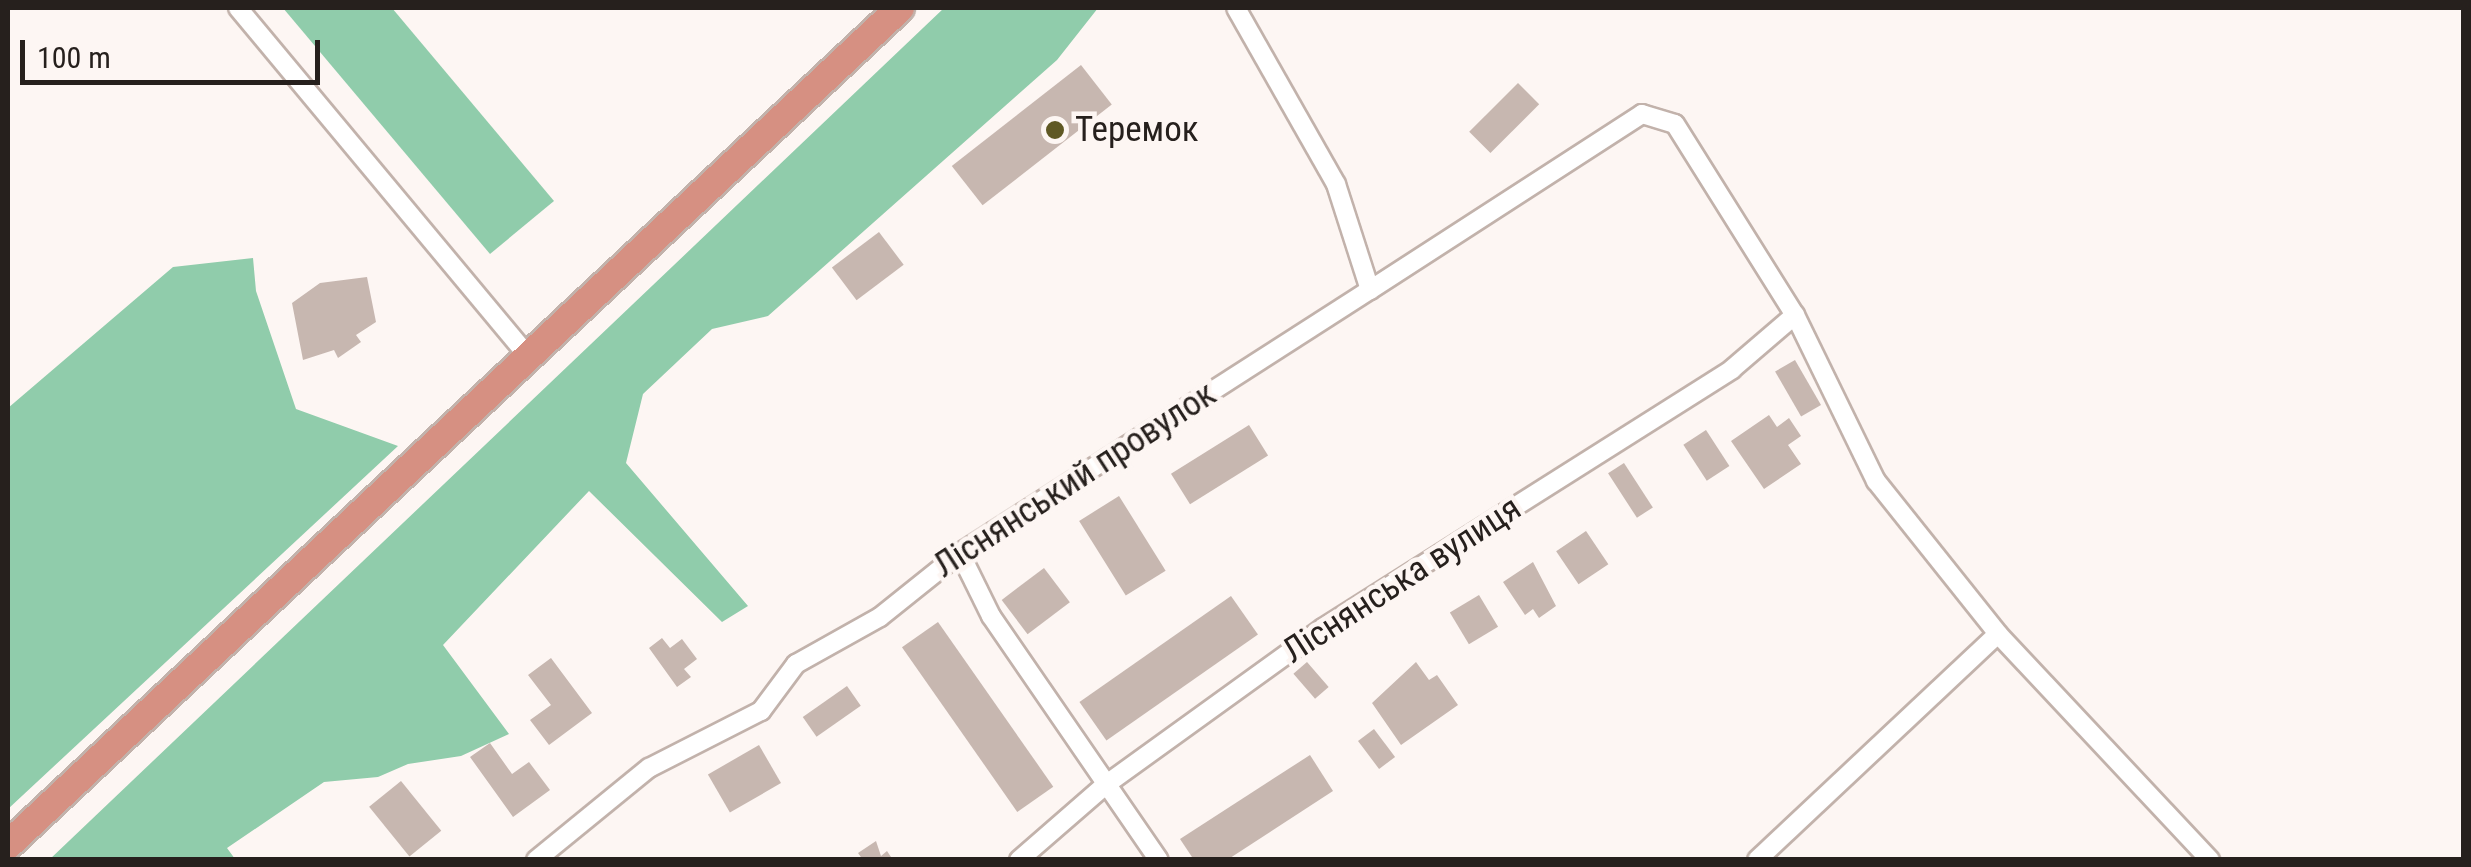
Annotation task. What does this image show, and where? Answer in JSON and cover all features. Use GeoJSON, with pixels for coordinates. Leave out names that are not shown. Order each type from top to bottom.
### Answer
{"type":"FeatureCollection","features":[{"type":"Feature","properties":{"kind":"highway"},"geometry":{"type":"LineString","coordinates":[[8,845],[900,8]]}},
{"type":"Feature","properties":{"kind":"street"},"geometry":{"type":"LineString","coordinates":[[238,8],[529,357]]}},
{"type":"Feature","properties":{"kind":"street"},"geometry":{"type":"LineString","coordinates":[[1236,8],[1336,184],[1370,290]]}},
{"type":"Feature","properties":{"kind":"street","name":"Ліснянський провулок"},"geometry":{"type":"LineString","coordinates":[[536,860],[649,768],[762,711],[796,664],[880,618],[960,554],[1642,114],[1658,114],[1675,124],[1795,315]]}},
{"type":"Feature","properties":{"kind":"street"},"geometry":{"type":"LineString","coordinates":[[1795,315],[1876,481],[1998,634],[2210,860]]}},
{"type":"Feature","properties":{"kind":"street","name":"Ліснянська вулиця"},"geometry":{"type":"LineString","coordinates":[[1019,860],[1104,786],[1323,628],[1732,369],[1795,315]]}},
{"type":"Feature","properties":{"kind":"street"},"geometry":{"type":"LineString","coordinates":[[960,554],[992,616],[1104,786],[1159,860]]}},
{"type":"Feature","properties":{"kind":"street"},"geometry":{"type":"LineString","coordinates":[[1757,860],[1998,634]]}},
{"type":"Feature","properties":{"kind":"green space"},"geometry":{"type":"Polygon","coordinates":[[[283,8],[392,8],[554,201],[490,254],[283,8]]]}},
{"type":"Feature","properties":{"kind":"green space"},"geometry":{"type":"Polygon","coordinates":[[[944,8],[1098,8],[1057,60],[768,316],[712,329],[643,394],[626,463],[748,606],[722,622],[589,491],[443,645],[509,734],[461,756],[408,764],[378,777],[324,782],[227,848],[235,859],[49,860],[944,8]]]}},
{"type":"Feature","properties":{"kind":"green space"},"geometry":{"type":"Polygon","coordinates":[[[253,258],[256,291],[296,409],[398,446],[8,809],[8,408],[173,267],[253,258]]]}},
{"type":"Feature","properties":{"kind":"building"},"geometry":{"type":"Polygon","coordinates":[[[1081,65],[1112,104],[983,205],[952,166],[1081,65]]]}},
{"type":"Feature","properties":{"kind":"building"},"geometry":{"type":"Polygon","coordinates":[[[1518,83],[1539,104],[1490,153],[1469,132],[1518,83]]]}},
{"type":"Feature","properties":{"kind":"building"},"geometry":{"type":"Polygon","coordinates":[[[879,232],[904,265],[857,300],[832,268],[879,232]]]}},
{"type":"Feature","properties":{"kind":"building"},"geometry":{"type":"Polygon","coordinates":[[[367,277],[376,322],[356,335],[361,342],[338,358],[334,350],[303,360],[292,303],[320,283],[367,277]]]}},
{"type":"Feature","properties":{"kind":"building"},"geometry":{"type":"Polygon","coordinates":[[[1795,360],[1821,405],[1801,417],[1775,372],[1795,360]]]}},
{"type":"Feature","properties":{"kind":"building"},"geometry":{"type":"Polygon","coordinates":[[[1769,415],[1777,427],[1789,418],[1801,436],[1788,445],[1801,464],[1764,489],[1731,441],[1769,415]]]}},
{"type":"Feature","properties":{"kind":"building"},"geometry":{"type":"Polygon","coordinates":[[[1249,425],[1268,456],[1190,504],[1171,474],[1249,425]]]}},
{"type":"Feature","properties":{"kind":"building"},"geometry":{"type":"Polygon","coordinates":[[[1706,430],[1729,466],[1707,481],[1683,445],[1706,430]]]}},
{"type":"Feature","properties":{"kind":"building"},"geometry":{"type":"Polygon","coordinates":[[[1624,463],[1653,507],[1637,518],[1608,473],[1624,463]]]}},
{"type":"Feature","properties":{"kind":"building"},"geometry":{"type":"Polygon","coordinates":[[[1119,496],[1166,571],[1126,596],[1079,521],[1119,496]]]}},
{"type":"Feature","properties":{"kind":"building"},"geometry":{"type":"Polygon","coordinates":[[[1586,531],[1608,564],[1579,584],[1556,551],[1586,531]]]}},
{"type":"Feature","properties":{"kind":"building"},"geometry":{"type":"Polygon","coordinates":[[[1533,562],[1556,606],[1539,618],[1533,609],[1525,615],[1503,582],[1533,562]]]}},
{"type":"Feature","properties":{"kind":"building"},"geometry":{"type":"Polygon","coordinates":[[[1044,568],[1070,602],[1028,634],[1002,600],[1044,568]]]}},
{"type":"Feature","properties":{"kind":"building"},"geometry":{"type":"Polygon","coordinates":[[[1479,595],[1498,627],[1469,644],[1450,613],[1479,595]]]}},
{"type":"Feature","properties":{"kind":"building"},"geometry":{"type":"Polygon","coordinates":[[[1231,596],[1258,635],[1106,741],[1079,702],[1231,596]]]}},
{"type":"Feature","properties":{"kind":"building"},"geometry":{"type":"Polygon","coordinates":[[[938,622],[1053,787],[1017,812],[902,647],[938,622]]]}},
{"type":"Feature","properties":{"kind":"building"},"geometry":{"type":"Polygon","coordinates":[[[662,638],[670,648],[682,639],[697,659],[684,669],[691,677],[677,687],[649,648],[662,638]]]}},
{"type":"Feature","properties":{"kind":"building"},"geometry":{"type":"Polygon","coordinates":[[[551,658],[592,713],[549,745],[530,720],[551,705],[528,675],[551,658]]]}},
{"type":"Feature","properties":{"kind":"building"},"geometry":{"type":"Polygon","coordinates":[[[1307,662],[1329,687],[1315,699],[1293,674],[1307,662]]]}},
{"type":"Feature","properties":{"kind":"building"},"geometry":{"type":"Polygon","coordinates":[[[1416,662],[1429,680],[1437,675],[1458,705],[1401,745],[1372,703],[1416,662]]]}},
{"type":"Feature","properties":{"kind":"building"},"geometry":{"type":"Polygon","coordinates":[[[847,686],[861,706],[817,737],[803,717],[847,686]]]}},
{"type":"Feature","properties":{"kind":"building"},"geometry":{"type":"Polygon","coordinates":[[[1374,729],[1395,757],[1379,769],[1358,741],[1374,729]]]}},
{"type":"Feature","properties":{"kind":"building"},"geometry":{"type":"Polygon","coordinates":[[[490,743],[512,774],[529,762],[550,790],[513,817],[470,757],[490,743]]]}},
{"type":"Feature","properties":{"kind":"building"},"geometry":{"type":"Polygon","coordinates":[[[759,745],[781,783],[730,813],[708,774],[759,745]]]}},
{"type":"Feature","properties":{"kind":"building"},"geometry":{"type":"Polygon","coordinates":[[[1310,755],[1333,791],[1227,860],[1194,860],[1180,839],[1310,755]]]}},
{"type":"Feature","properties":{"kind":"building"},"geometry":{"type":"Polygon","coordinates":[[[401,781],[441,831],[409,857],[369,807],[401,781]]]}},
{"type":"Feature","properties":{"kind":"building"},"geometry":{"type":"Polygon","coordinates":[[[876,841],[881,856],[887,851],[893,860],[863,860],[858,853],[876,841]]]}},
{"type":"Feature","properties":{"kind":"place","name":"Теремок"},"geometry":{"type":"Point","coordinates":[1055,130]}}]}
